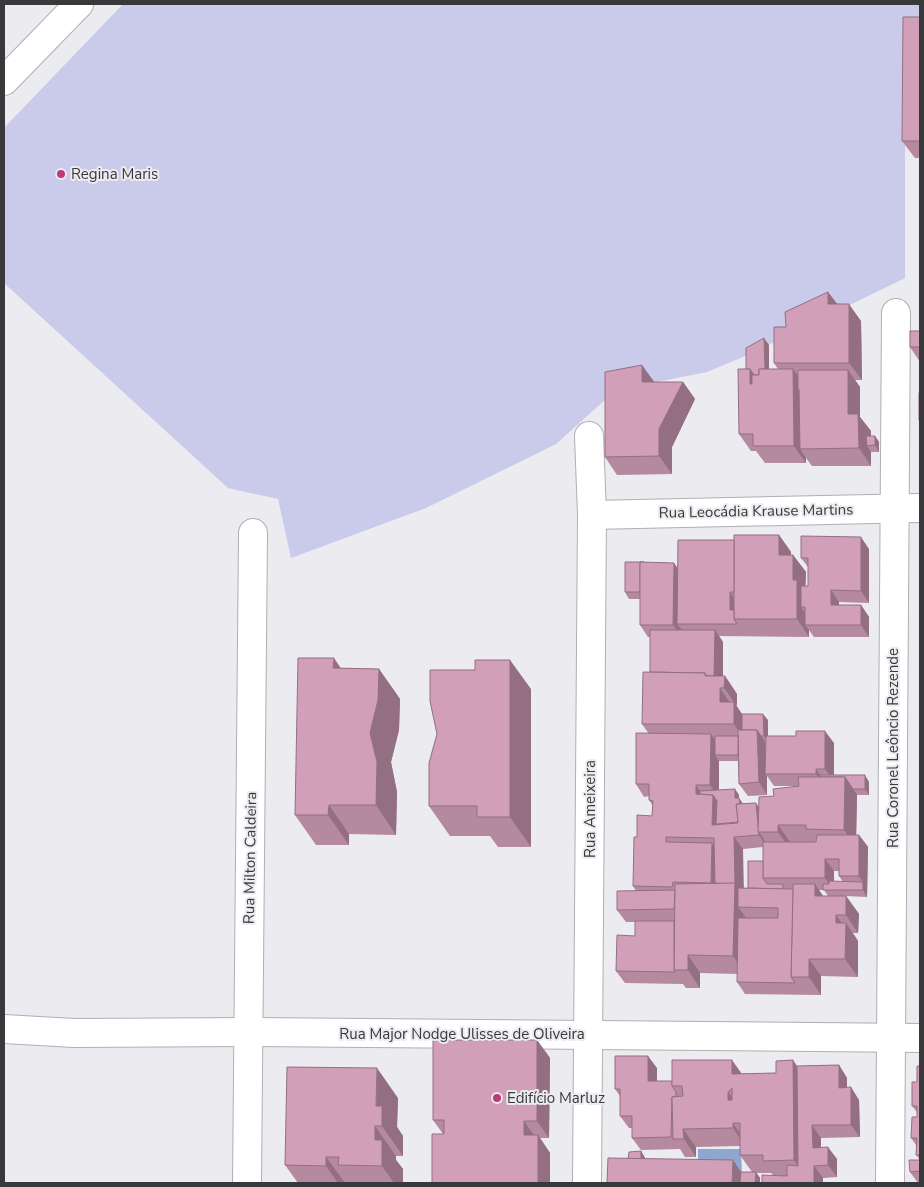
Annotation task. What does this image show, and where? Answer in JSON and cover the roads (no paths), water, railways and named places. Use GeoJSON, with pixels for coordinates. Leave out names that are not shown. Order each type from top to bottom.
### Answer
{"type":"FeatureCollection","features":[{"type":"Feature","properties":{"kind":"street"},"geometry":{"type":"LineString","coordinates":[[4,81],[79,4]]}},
{"type":"Feature","properties":{"kind":"street","name":"Rua Coronel Leôncio Rezende"},"geometry":{"type":"LineString","coordinates":[[890,1183],[891,1038],[907,508],[896,313]]}},
{"type":"Feature","properties":{"kind":"street","name":"Rua Ameixeira"},"geometry":{"type":"LineString","coordinates":[[587,1183],[592,515],[589,436]]}},
{"type":"Feature","properties":{"kind":"street","name":"Rua Leocádia Krause Martins"},"geometry":{"type":"LineString","coordinates":[[592,515],[907,508]]}},
{"type":"Feature","properties":{"kind":"street","name":"Rua Milton Caldeira"},"geometry":{"type":"LineString","coordinates":[[247,1183],[253,533]]}},
{"type":"Feature","properties":{"kind":"street","name":"Rua Major Nodge Ulisses de Oliveira"},"geometry":{"type":"LineString","coordinates":[[4,1030],[74,1033],[249,1032],[920,1038]]}},
{"type":"Feature","properties":{"kind":"place","name":"Regina Maris"},"geometry":{"type":"Point","coordinates":[61,174]}},
{"type":"Feature","properties":{"kind":"place","name":"Edifício Marluz"},"geometry":{"type":"Point","coordinates":[497,1098]}}]}
